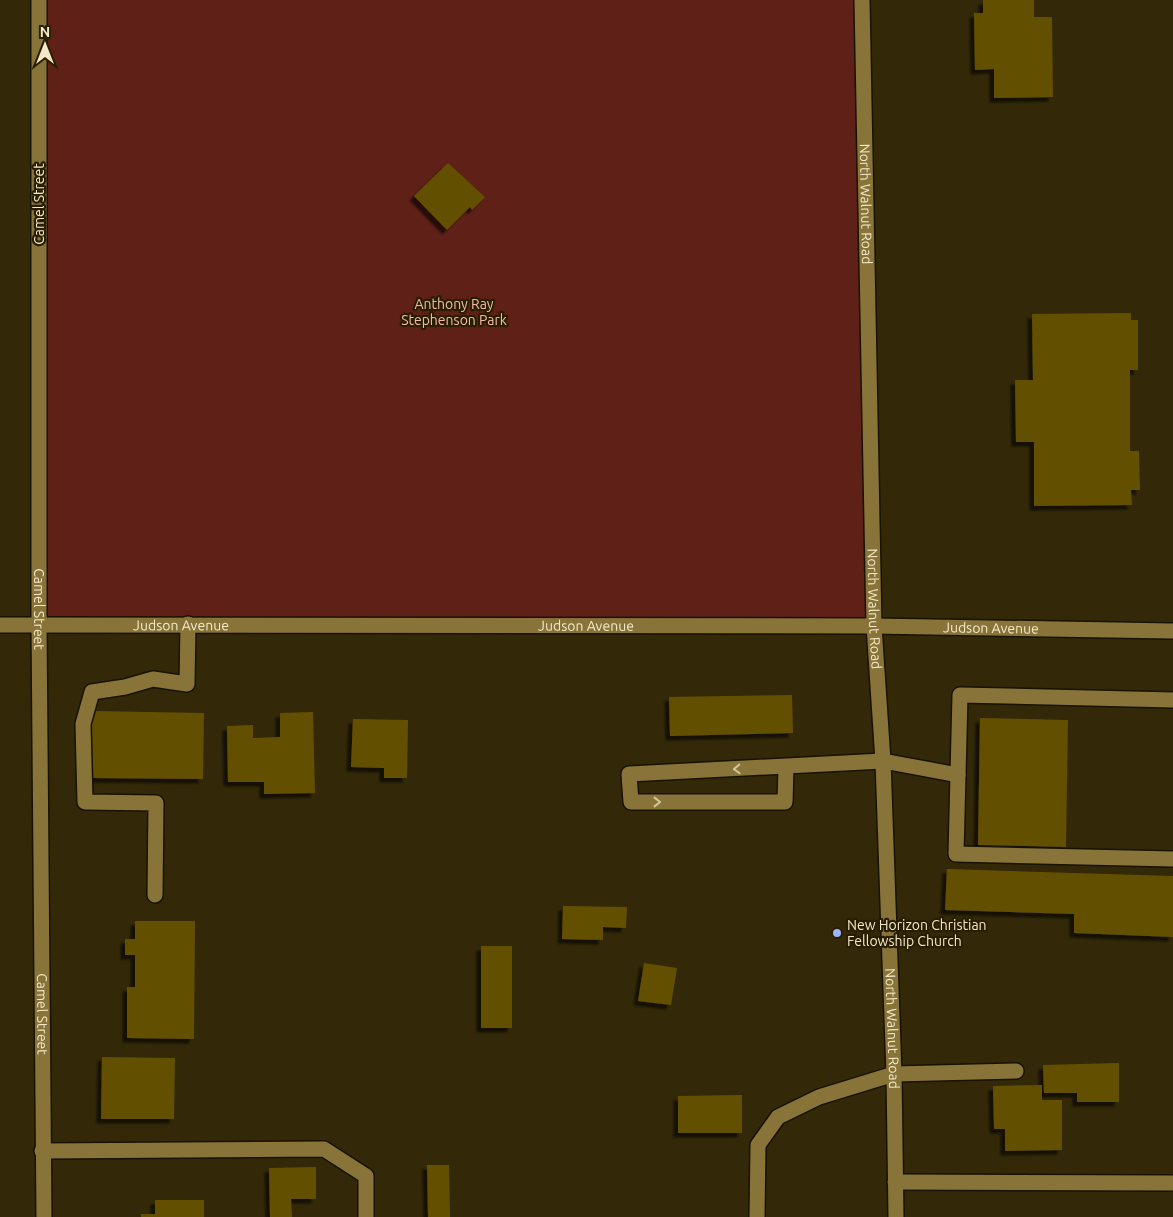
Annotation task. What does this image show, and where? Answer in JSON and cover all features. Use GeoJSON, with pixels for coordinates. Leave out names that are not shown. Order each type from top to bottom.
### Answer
{"type":"FeatureCollection","features":[{"type":"Feature","properties":{"kind":"street","name":"Camel Street"},"geometry":{"type":"LineString","coordinates":[[40,0],[38,625],[44,1217]]}},
{"type":"Feature","properties":{"kind":"street","name":"North Walnut Road"},"geometry":{"type":"LineString","coordinates":[[862,0],[874,626],[883,761],[894,1074],[896,1217]]}},
{"type":"Feature","properties":{"kind":"street"},"geometry":{"type":"LineString","coordinates":[[154,895],[156,803],[86,802],[83,724],[92,692],[126,687],[154,679],[187,684],[188,624]]}},
{"type":"Feature","properties":{"kind":"street","name":"Judson Avenue"},"geometry":{"type":"LineString","coordinates":[[0,625],[874,626],[1173,630]]}},
{"type":"Feature","properties":{"kind":"street"},"geometry":{"type":"LineString","coordinates":[[1173,700],[960,695],[956,854],[1173,859]]}},
{"type":"Feature","properties":{"kind":"street"},"geometry":{"type":"LineString","coordinates":[[786,767],[785,802],[631,802],[630,774],[883,761],[958,775]]}},
{"type":"Feature","properties":{"kind":"street"},"geometry":{"type":"LineString","coordinates":[[757,1217],[758,1145],[778,1117],[819,1098],[894,1074],[1016,1070]]}},
{"type":"Feature","properties":{"kind":"street"},"geometry":{"type":"LineString","coordinates":[[42,1151],[324,1149],[366,1176],[366,1217]]}},
{"type":"Feature","properties":{"kind":"street"},"geometry":{"type":"LineString","coordinates":[[895,1182],[1173,1183]]}},
{"type":"Feature","properties":{"kind":"green space","name":"Anthony Ray Stephenson Park"},"geometry":{"type":"Polygon","coordinates":[[[38,0],[864,0],[874,626],[39,625],[38,0]]]}},
{"type":"Feature","properties":{"kind":"building"},"geometry":{"type":"Polygon","coordinates":[[[983,0],[1034,0],[1034,17],[1052,17],[1053,97],[994,98],[994,69],[975,70],[974,13],[983,13],[983,0]]]}},
{"type":"Feature","properties":{"kind":"building"},"geometry":{"type":"Polygon","coordinates":[[[448,163],[485,197],[472,210],[470,207],[447,230],[414,196],[448,163]]]}},
{"type":"Feature","properties":{"kind":"building"},"geometry":{"type":"Polygon","coordinates":[[[1131,313],[1131,320],[1138,320],[1138,370],[1130,370],[1130,451],[1139,451],[1140,490],[1131,490],[1132,505],[1034,506],[1034,442],[1016,442],[1015,380],[1033,380],[1032,314],[1131,313]]]}},
{"type":"Feature","properties":{"kind":"building"},"geometry":{"type":"Polygon","coordinates":[[[792,695],[793,733],[670,736],[669,697],[792,695]]]}},
{"type":"Feature","properties":{"kind":"building"},"geometry":{"type":"Polygon","coordinates":[[[92,711],[204,713],[203,779],[92,778],[92,711]]]}},
{"type":"Feature","properties":{"kind":"building"},"geometry":{"type":"Polygon","coordinates":[[[313,712],[315,793],[264,794],[264,782],[228,782],[227,726],[253,725],[253,738],[280,737],[280,713],[313,712]]]}},
{"type":"Feature","properties":{"kind":"building"},"geometry":{"type":"Polygon","coordinates":[[[980,718],[1068,720],[1066,847],[978,845],[980,718]]]}},
{"type":"Feature","properties":{"kind":"building"},"geometry":{"type":"Polygon","coordinates":[[[353,719],[408,720],[407,778],[384,778],[384,768],[351,767],[353,719]]]}},
{"type":"Feature","properties":{"kind":"building"},"geometry":{"type":"Polygon","coordinates":[[[947,869],[1173,876],[1173,937],[1074,933],[1074,914],[945,910],[947,869]]]}},
{"type":"Feature","properties":{"kind":"building"},"geometry":{"type":"Polygon","coordinates":[[[563,906],[627,907],[626,928],[603,927],[603,940],[562,939],[563,906]]]}},
{"type":"Feature","properties":{"kind":"building"},"geometry":{"type":"Polygon","coordinates":[[[135,921],[195,921],[194,1039],[127,1038],[127,987],[135,987],[135,955],[125,955],[125,939],[135,939],[135,921]]]}},
{"type":"Feature","properties":{"kind":"building"},"geometry":{"type":"Polygon","coordinates":[[[481,946],[512,946],[512,1028],[481,1028],[481,946]]]}},
{"type":"Feature","properties":{"kind":"building"},"geometry":{"type":"Polygon","coordinates":[[[644,963],[677,968],[671,1005],[638,1001],[644,963]]]}},
{"type":"Feature","properties":{"kind":"building"},"geometry":{"type":"Polygon","coordinates":[[[102,1057],[175,1058],[174,1119],[101,1119],[102,1057]]]}},
{"type":"Feature","properties":{"kind":"building"},"geometry":{"type":"Polygon","coordinates":[[[1119,1063],[1119,1102],[1077,1102],[1077,1093],[1044,1093],[1043,1065],[1119,1063]]]}},
{"type":"Feature","properties":{"kind":"building"},"geometry":{"type":"Polygon","coordinates":[[[1042,1085],[1042,1100],[1062,1100],[1062,1150],[1005,1151],[1005,1129],[994,1129],[993,1086],[1042,1085]]]}},
{"type":"Feature","properties":{"kind":"building"},"geometry":{"type":"Polygon","coordinates":[[[742,1095],[742,1133],[678,1133],[678,1096],[742,1095]]]}},
{"type":"Feature","properties":{"kind":"building"},"geometry":{"type":"Polygon","coordinates":[[[427,1165],[449,1165],[450,1217],[428,1217],[427,1165]]]}},
{"type":"Feature","properties":{"kind":"building"},"geometry":{"type":"Polygon","coordinates":[[[316,1167],[316,1199],[291,1199],[292,1217],[270,1217],[269,1168],[316,1167]]]}},
{"type":"Feature","properties":{"kind":"building"},"geometry":{"type":"Polygon","coordinates":[[[155,1200],[204,1200],[204,1217],[141,1217],[141,1214],[155,1214],[155,1200]]]}},
{"type":"Feature","properties":{"kind":"place","name":"New Horizon Christian Fellowship Church"},"geometry":{"type":"Point","coordinates":[837,933]}}]}
